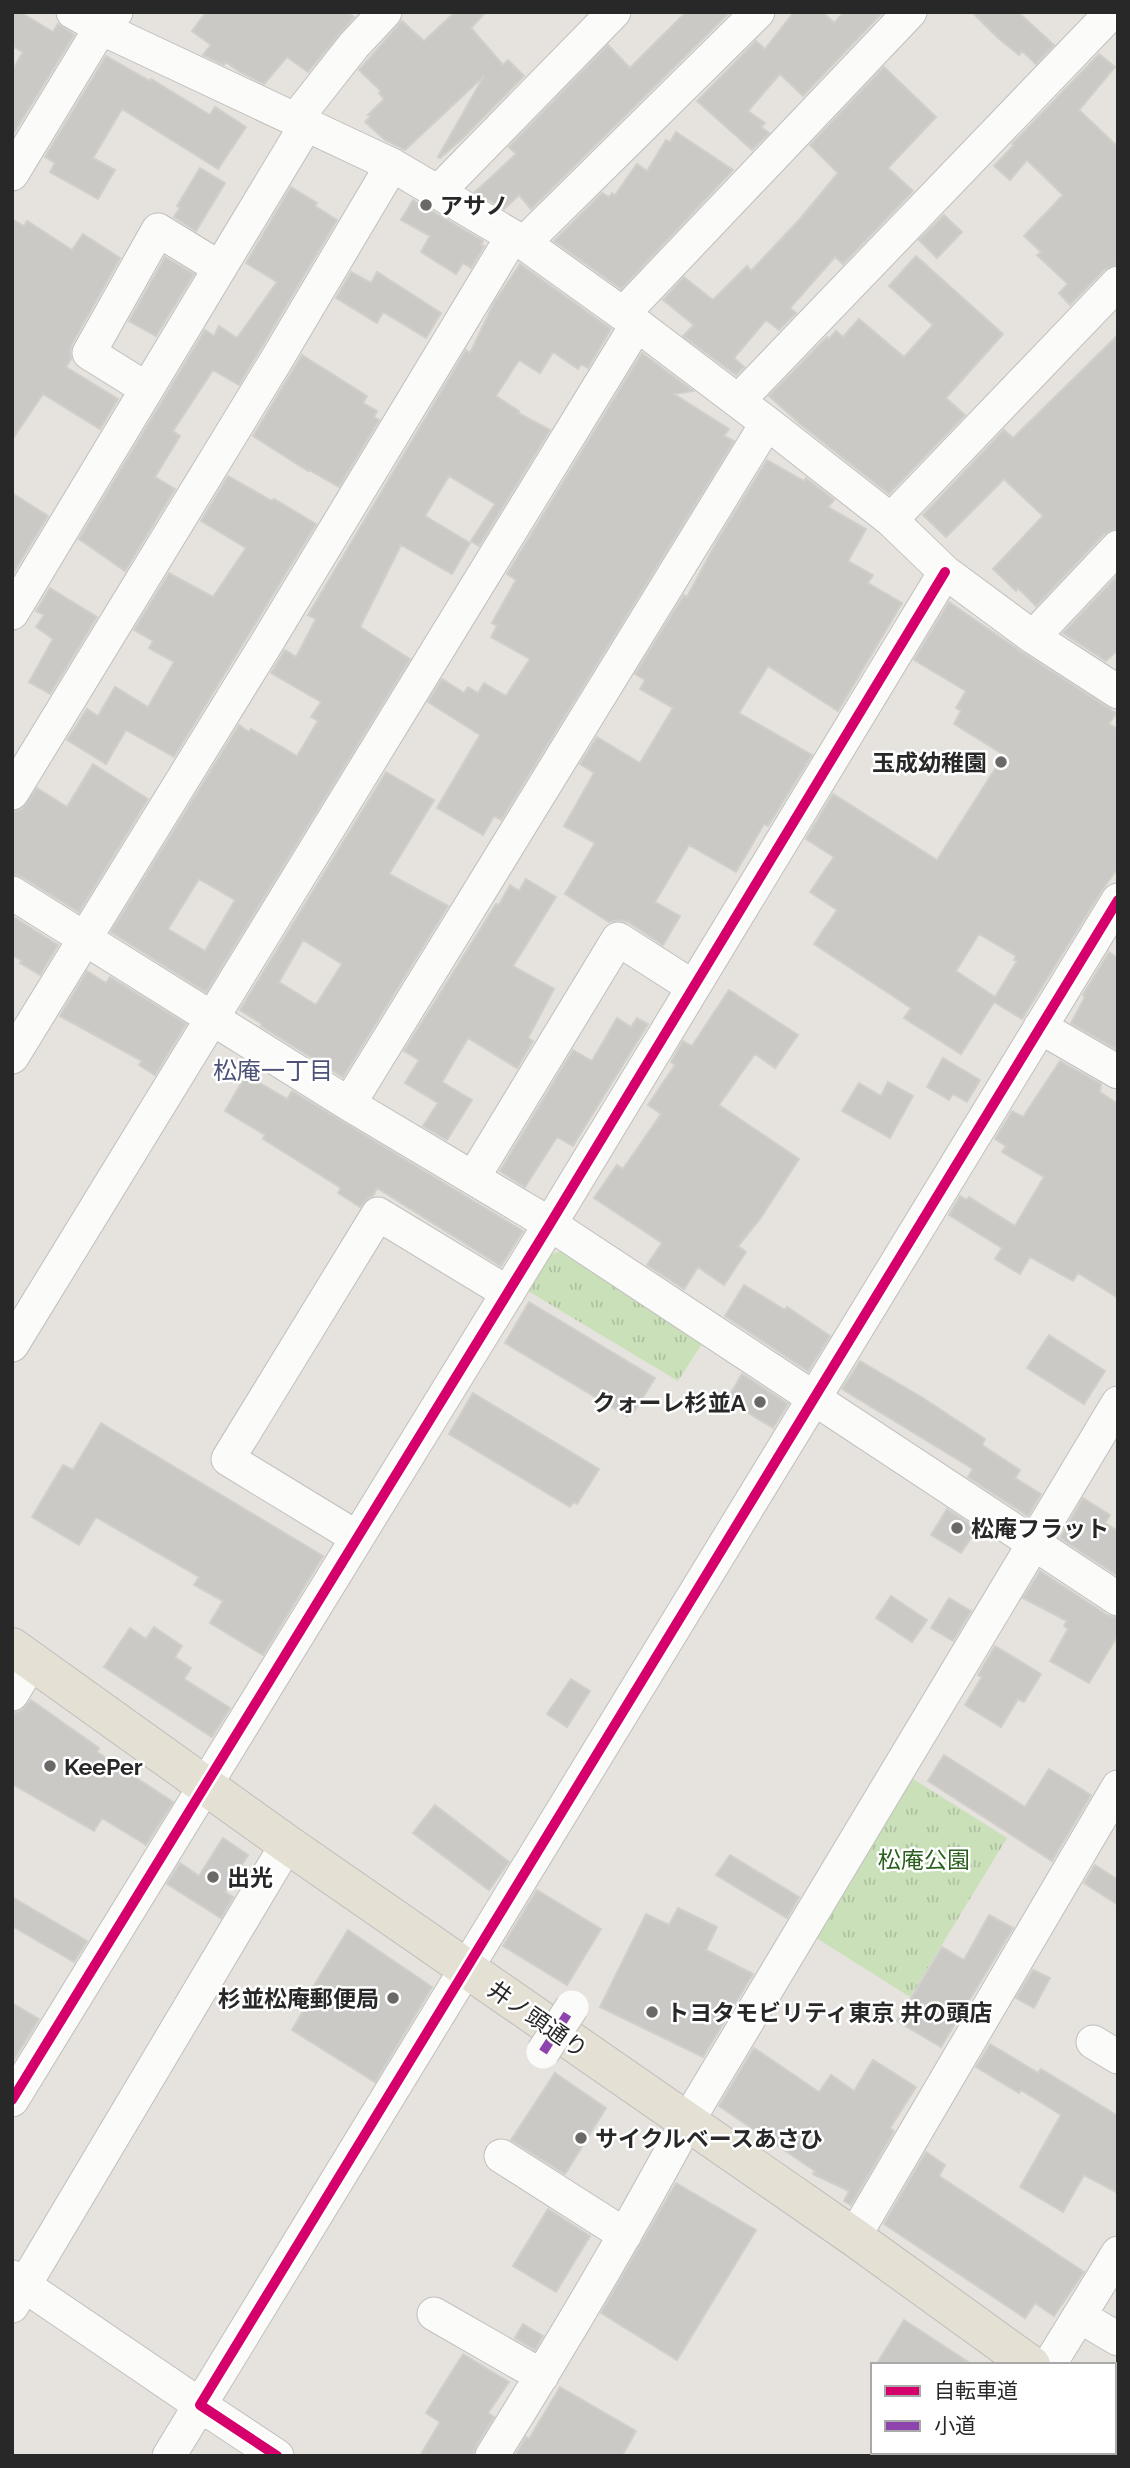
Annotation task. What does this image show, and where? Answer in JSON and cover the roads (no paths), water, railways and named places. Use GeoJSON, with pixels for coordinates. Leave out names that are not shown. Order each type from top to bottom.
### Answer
{"type":"FeatureCollection","features":[{"type":"Feature","properties":{"kind":"main road","name":"井ノ頭通り"},"geometry":{"type":"LineString","coordinates":[[22,1654],[287,1844],[854,2237],[1028,2363]]}},
{"type":"Feature","properties":{"kind":"street"},"geometry":{"type":"LineString","coordinates":[[73,12],[109,21],[300,122],[392,165],[518,240],[767,423],[891,520],[945,572],[1033,637],[1118,692]]}},
{"type":"Feature","properties":{"kind":"street"},"geometry":{"type":"LineString","coordinates":[[12,613],[220,268],[300,122],[354,45],[385,12]]}},
{"type":"Feature","properties":{"kind":"street"},"geometry":{"type":"LineString","coordinates":[[438,192],[614,12]]}},
{"type":"Feature","properties":{"kind":"street"},"geometry":{"type":"LineString","coordinates":[[12,1057],[518,240],[758,12]]}},
{"type":"Feature","properties":{"kind":"street"},"geometry":{"type":"LineString","coordinates":[[12,1345],[214,1017],[629,320],[910,12]]}},
{"type":"Feature","properties":{"kind":"street"},"geometry":{"type":"LineString","coordinates":[[738,401],[1112,12]]}},
{"type":"Feature","properties":{"kind":"street"},"geometry":{"type":"LineString","coordinates":[[12,174],[92,42],[109,21]]}},
{"type":"Feature","properties":{"kind":"street"},"geometry":{"type":"LineString","coordinates":[[12,793],[275,364],[392,165]]}},
{"type":"Feature","properties":{"kind":"street"},"geometry":{"type":"LineString","coordinates":[[147,389],[89,353],[158,230],[220,268]]}},
{"type":"Feature","properties":{"kind":"street"},"geometry":{"type":"LineString","coordinates":[[891,520],[1118,283]]}},
{"type":"Feature","properties":{"kind":"street"},"geometry":{"type":"LineString","coordinates":[[349,1104],[767,423]]}},
{"type":"Feature","properties":{"kind":"street"},"geometry":{"type":"LineString","coordinates":[[1033,637],[1118,547]]}},
{"type":"Feature","properties":{"kind":"street"},"geometry":{"type":"LineString","coordinates":[[12,2100],[508,1293],[945,572]]}},
{"type":"Feature","properties":{"kind":"street"},"geometry":{"type":"LineString","coordinates":[[12,893],[349,1104],[550,1224],[1118,1599]]}},
{"type":"Feature","properties":{"kind":"street"},"geometry":{"type":"LineString","coordinates":[[169,2456],[1040,1027],[1112,921]]}},
{"type":"Feature","properties":{"kind":"street"},"geometry":{"type":"LineString","coordinates":[[473,1178],[618,939],[693,987]]}},
{"type":"Feature","properties":{"kind":"street"},"geometry":{"type":"LineString","coordinates":[[1040,1027],[1118,1072]]}},
{"type":"Feature","properties":{"kind":"street"},"geometry":{"type":"LineString","coordinates":[[356,1537],[228,1459],[378,1214],[508,1293]]}},
{"type":"Feature","properties":{"kind":"street"},"geometry":{"type":"LineString","coordinates":[[492,2456],[625,2235],[687,2122],[1036,1544],[1118,1403]]}},
{"type":"Feature","properties":{"kind":"street"},"geometry":{"type":"LineString","coordinates":[[12,1693],[22,1654]]}},
{"type":"Feature","properties":{"kind":"street"},"geometry":{"type":"LineString","coordinates":[[854,2237],[1118,1787]]}},
{"type":"Feature","properties":{"kind":"street"},"geometry":{"type":"LineString","coordinates":[[276,2456],[16,2289],[287,1844]]}},
{"type":"Feature","properties":{"kind":"street"},"geometry":{"type":"LineString","coordinates":[[543,2052],[572,2007]]}},
{"type":"Feature","properties":{"kind":"street"},"geometry":{"type":"LineString","coordinates":[[501,2156],[625,2235]]}},
{"type":"Feature","properties":{"kind":"street"},"geometry":{"type":"LineString","coordinates":[[1050,2363],[1118,2253]]}},
{"type":"Feature","properties":{"kind":"street"},"geometry":{"type":"LineString","coordinates":[[434,2314],[542,2376]]}},
{"type":"Feature","properties":{"kind":"street"},"geometry":{"type":"LineString","coordinates":[[1079,2316],[1118,2339]]}},
{"type":"Feature","properties":{"kind":"place","name":"アサノ"},"geometry":{"type":"Point","coordinates":[426,205]}},
{"type":"Feature","properties":{"kind":"place","name":"玉成幼稚園"},"geometry":{"type":"Point","coordinates":[1001,762]}},
{"type":"Feature","properties":{"kind":"place","name":"クォーレ杉並A"},"geometry":{"type":"Point","coordinates":[760,1402]}},
{"type":"Feature","properties":{"kind":"place","name":"松庵フラット"},"geometry":{"type":"Point","coordinates":[957,1528]}},
{"type":"Feature","properties":{"kind":"place","name":"KeePer"},"geometry":{"type":"Point","coordinates":[50,1766]}},
{"type":"Feature","properties":{"kind":"place","name":"出光"},"geometry":{"type":"Point","coordinates":[213,1877]}},
{"type":"Feature","properties":{"kind":"place","name":"杉並松庵郵便局"},"geometry":{"type":"Point","coordinates":[393,1998]}},
{"type":"Feature","properties":{"kind":"place","name":"トヨタモビリティ東京 井の頭店"},"geometry":{"type":"Point","coordinates":[652,2012]}},
{"type":"Feature","properties":{"kind":"place","name":"サイクルベースあさひ"},"geometry":{"type":"Point","coordinates":[581,2138]}},
{"type":"Feature","properties":{"kind":"district","name":"松庵一丁目"},"geometry":{"type":"Point","coordinates":[273,1070]}},
{"type":"Feature","properties":{"kind":"park label","name":"松庵公園"},"geometry":{"type":"Point","coordinates":[924,1859]}}]}
